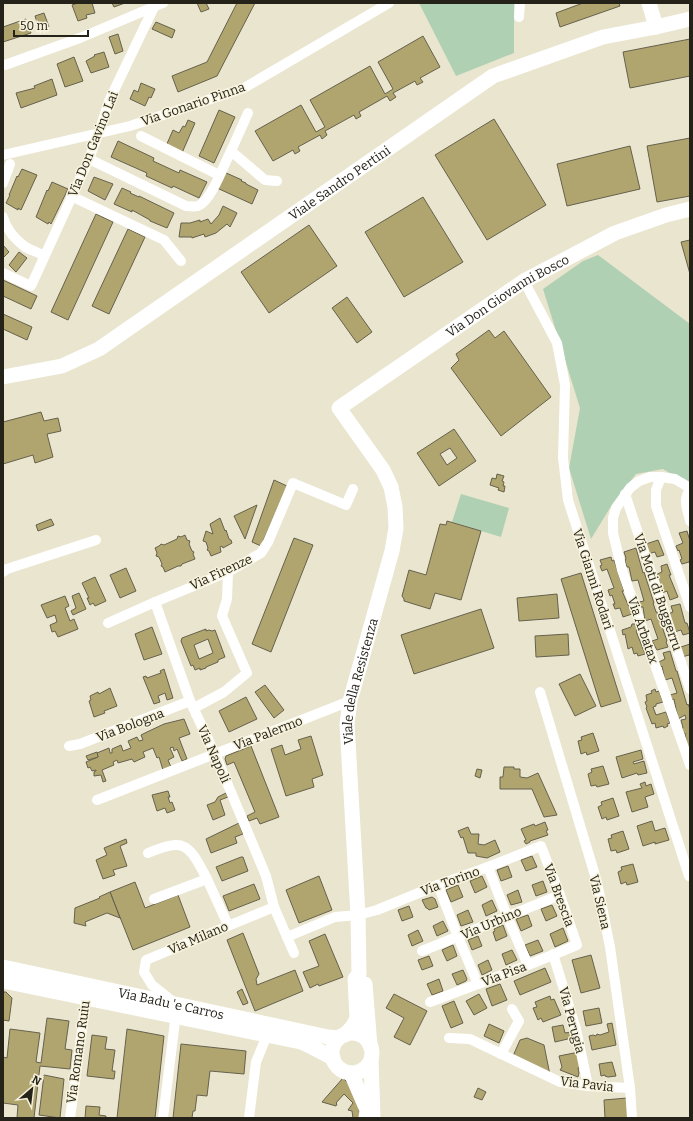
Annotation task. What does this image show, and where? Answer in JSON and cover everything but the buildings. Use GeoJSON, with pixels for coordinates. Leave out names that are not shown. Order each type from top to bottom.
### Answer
{"type":"FeatureCollection","features":[{"type":"Feature","properties":{"kind":"main road"},"geometry":{"type":"LineString","coordinates":[[649,3],[656,27]]}},
{"type":"Feature","properties":{"kind":"main road","name":"Viale Sandro Pertini"},"geometry":{"type":"LineString","coordinates":[[3,377],[62,366],[99,350],[493,76],[602,37],[690,20]]}},
{"type":"Feature","properties":{"kind":"main road","name":"Via Don Giovanni Bosco"},"geometry":{"type":"LineString","coordinates":[[339,408],[524,281],[615,233],[666,215],[690,209]]}},
{"type":"Feature","properties":{"kind":"main road","name":"Viale della Resistenza"},"geometry":{"type":"LineString","coordinates":[[339,408],[383,470],[391,487],[395,507],[396,528],[392,552],[350,701],[347,724],[358,915],[359,974],[355,979],[357,1018],[353,1026],[342,1036]]}},
{"type":"Feature","properties":{"kind":"main road","name":"Via Badu 'e Carros"},"geometry":{"type":"LineString","coordinates":[[3,967],[87,992],[176,1011],[322,1036],[342,1036]]}},
{"type":"Feature","properties":{"kind":"main road","name":"Viale della Resistenza"},"geometry":{"type":"LineString","coordinates":[[359,974],[365,979],[371,1053],[373,1118]]}},
{"type":"Feature","properties":{"kind":"main road","name":"Via Badu 'e Carros"},"geometry":{"type":"LineString","coordinates":[[3,981],[87,992]]}},
{"type":"Feature","properties":{"kind":"main road","name":"Via Badu 'e Carros"},"geometry":{"type":"LineString","coordinates":[[176,1011],[267,1035],[301,1042],[333,1058]]}},
{"type":"Feature","properties":{"kind":"main road"},"geometry":{"type":"LineString","coordinates":[[357,1034],[362,1037],[371,1053],[363,1069],[358,1072],[351,1073],[345,1072],[335,1064],[333,1058],[333,1047],[342,1036],[357,1034]]}},
{"type":"Feature","properties":{"kind":"main road"},"geometry":{"type":"LineString","coordinates":[[351,1073],[367,1110],[366,1118]]}},
{"type":"Feature","properties":{"kind":"street","name":"Via Gonario Pinna"},"geometry":{"type":"LineString","coordinates":[[3,155],[130,126],[244,88],[389,3]]}},
{"type":"Feature","properties":{"kind":"street"},"geometry":{"type":"LineString","coordinates":[[519,17],[520,3]]}},
{"type":"Feature","properties":{"kind":"street","name":"Via Don Gavino Lai"},"geometry":{"type":"LineString","coordinates":[[3,274],[31,286],[88,159],[109,101],[157,4]]}},
{"type":"Feature","properties":{"kind":"street"},"geometry":{"type":"LineString","coordinates":[[5,65],[80,38],[157,4]]}},
{"type":"Feature","properties":{"kind":"street"},"geometry":{"type":"LineString","coordinates":[[88,159],[186,206],[193,207],[200,205],[208,198],[248,113]]}},
{"type":"Feature","properties":{"kind":"street"},"geometry":{"type":"LineString","coordinates":[[141,136],[219,175]]}},
{"type":"Feature","properties":{"kind":"street"},"geometry":{"type":"LineString","coordinates":[[231,151],[265,180],[277,181]]}},
{"type":"Feature","properties":{"kind":"street"},"geometry":{"type":"LineString","coordinates":[[3,184],[10,164]]}},
{"type":"Feature","properties":{"kind":"street"},"geometry":{"type":"LineString","coordinates":[[71,196],[164,240],[181,261]]}},
{"type":"Feature","properties":{"kind":"street"},"geometry":{"type":"LineString","coordinates":[[3,218],[14,235],[24,246],[44,256]]}},
{"type":"Feature","properties":{"kind":"street","name":"Via Gianni Rodari"},"geometry":{"type":"LineString","coordinates":[[524,281],[557,343],[565,385],[563,458],[568,500],[689,876]]}},
{"type":"Feature","properties":{"kind":"street","name":"Via Arbatax"},"geometry":{"type":"LineString","coordinates":[[661,477],[650,477],[639,481],[630,488],[616,508],[613,518],[613,533],[616,550],[690,765]]}},
{"type":"Feature","properties":{"kind":"street"},"geometry":{"type":"LineString","coordinates":[[690,522],[685,500],[690,489],[675,479],[661,477],[656,490],[656,506],[690,607]]}},
{"type":"Feature","properties":{"kind":"street","name":"Via Firenze"},"geometry":{"type":"LineString","coordinates":[[108,623],[228,572],[261,553],[268,542],[293,483],[346,505],[353,489]]}},
{"type":"Feature","properties":{"kind":"street","name":"Via Moti di Buggerru"},"geometry":{"type":"LineString","coordinates":[[625,494],[690,689]]}},
{"type":"Feature","properties":{"kind":"street"},"geometry":{"type":"LineString","coordinates":[[5,571],[96,540]]}},
{"type":"Feature","properties":{"kind":"street","name":"Via Bologna"},"geometry":{"type":"LineString","coordinates":[[69,746],[80,744],[192,705],[224,692],[247,673],[222,616],[227,599],[228,572]]}},
{"type":"Feature","properties":{"kind":"street","name":"Via Napoli"},"geometry":{"type":"LineString","coordinates":[[155,602],[192,705],[215,754],[266,876],[274,907]]}},
{"type":"Feature","properties":{"kind":"street","name":"Via Siena"},"geometry":{"type":"LineString","coordinates":[[540,692],[597,882],[610,947],[630,1088],[632,1118]]}},
{"type":"Feature","properties":{"kind":"street","name":"Via Palermo"},"geometry":{"type":"LineString","coordinates":[[97,800],[350,701]]}},
{"type":"Feature","properties":{"kind":"street"},"geometry":{"type":"LineString","coordinates":[[148,853],[166,846],[179,844],[193,853],[207,879],[228,925]]}},
{"type":"Feature","properties":{"kind":"street","name":"Via Torino"},"geometry":{"type":"LineString","coordinates":[[358,915],[377,910],[541,846]]}},
{"type":"Feature","properties":{"kind":"street","name":"Via Brescia"},"geometry":{"type":"LineString","coordinates":[[541,846],[577,945]]}},
{"type":"Feature","properties":{"kind":"street"},"geometry":{"type":"LineString","coordinates":[[488,867],[528,965]]}},
{"type":"Feature","properties":{"kind":"street"},"geometry":{"type":"LineString","coordinates":[[154,899],[207,879]]}},
{"type":"Feature","properties":{"kind":"street"},"geometry":{"type":"LineString","coordinates":[[438,885],[478,984]]}},
{"type":"Feature","properties":{"kind":"street","name":"Via Urbino"},"geometry":{"type":"LineString","coordinates":[[422,951],[560,895]]}},
{"type":"Feature","properties":{"kind":"street"},"geometry":{"type":"LineString","coordinates":[[274,907],[294,953]]}},
{"type":"Feature","properties":{"kind":"street","name":"Via Milano"},"geometry":{"type":"LineString","coordinates":[[176,1011],[152,985],[144,972],[146,960],[274,907]]}},
{"type":"Feature","properties":{"kind":"street"},"geometry":{"type":"LineString","coordinates":[[287,937],[335,917],[358,915]]}},
{"type":"Feature","properties":{"kind":"street","name":"Via Pisa"},"geometry":{"type":"LineString","coordinates":[[430,1002],[577,945]]}},
{"type":"Feature","properties":{"kind":"street","name":"Via Perugia"},"geometry":{"type":"LineString","coordinates":[[553,954],[576,1029],[588,1086]]}},
{"type":"Feature","properties":{"kind":"street","name":"Via Romano Ruiu"},"geometry":{"type":"LineString","coordinates":[[70,1118],[87,992]]}},
{"type":"Feature","properties":{"kind":"street"},"geometry":{"type":"LineString","coordinates":[[501,1054],[519,1021],[512,1009]]}},
{"type":"Feature","properties":{"kind":"street"},"geometry":{"type":"LineString","coordinates":[[164,1118],[176,1011]]}},
{"type":"Feature","properties":{"kind":"street"},"geometry":{"type":"LineString","coordinates":[[249,1118],[256,1062],[267,1035]]}},
{"type":"Feature","properties":{"kind":"street","name":"Via Pavia"},"geometry":{"type":"LineString","coordinates":[[449,1038],[470,1038],[551,1079],[560,1082],[588,1086],[630,1088]]}},
{"type":"Feature","properties":{"kind":"green space"},"geometry":{"type":"Polygon","coordinates":[[[419,3],[514,3],[514,53],[456,76],[419,3]]]}},
{"type":"Feature","properties":{"kind":"green space"},"geometry":{"type":"Polygon","coordinates":[[[598,255],[690,324],[690,485],[663,469],[636,474],[613,503],[591,539],[569,468],[580,408],[543,289],[583,261],[598,255]]]}},
{"type":"Feature","properties":{"kind":"green space"},"geometry":{"type":"Polygon","coordinates":[[[461,494],[509,508],[501,537],[452,522],[461,494]]]}}]}
